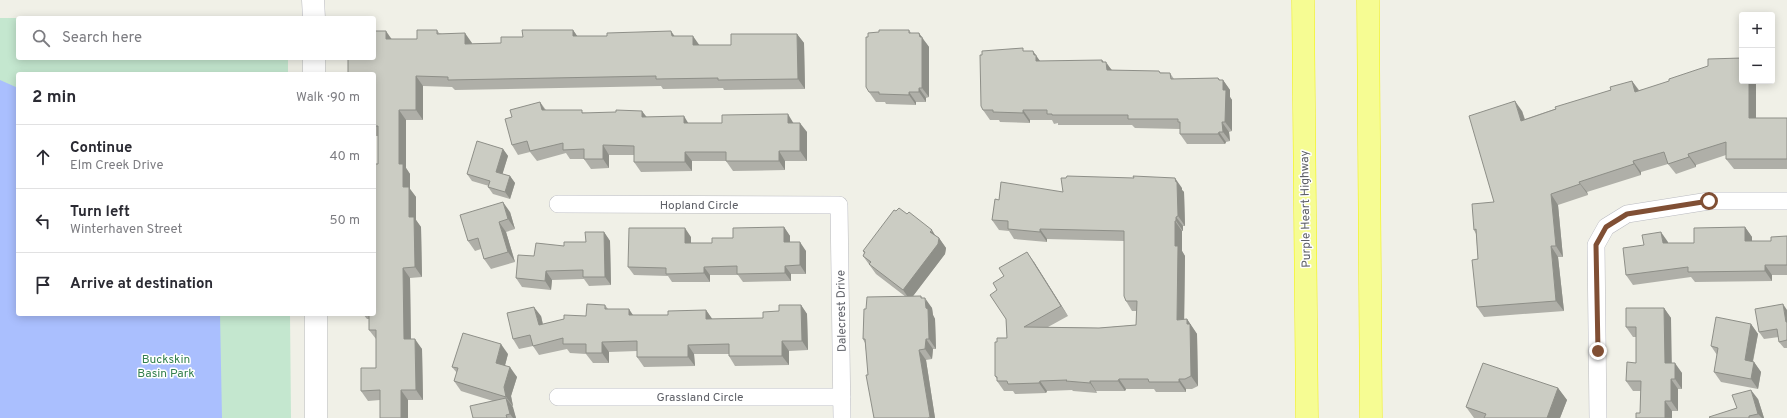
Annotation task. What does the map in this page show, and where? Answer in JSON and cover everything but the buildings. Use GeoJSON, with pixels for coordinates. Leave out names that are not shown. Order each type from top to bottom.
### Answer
{"type":"FeatureCollection","features":[{"type":"Feature","properties":{"kind":"highway","name":"Purple Heart Highway"},"geometry":{"type":"LineString","coordinates":[[1303,0],[1307,418]]}},
{"type":"Feature","properties":{"kind":"highway"},"geometry":{"type":"LineString","coordinates":[[1368,0],[1370,418]]}},
{"type":"Feature","properties":{"kind":"main road"},"geometry":{"type":"LineString","coordinates":[[313,0],[314,16]]}},
{"type":"Feature","properties":{"kind":"main road"},"geometry":{"type":"LineString","coordinates":[[314,60],[314,72]]}},
{"type":"Feature","properties":{"kind":"main road"},"geometry":{"type":"LineString","coordinates":[[316,316],[316,418]]}},
{"type":"Feature","properties":{"kind":"street"},"geometry":{"type":"LineString","coordinates":[[1598,418],[1596,245],[1606,227],[1627,214],[1709,201],[1787,201]]}},
{"type":"Feature","properties":{"kind":"street","name":"Hopland Circle"},"geometry":{"type":"LineString","coordinates":[[558,204],[839,205]]}},
{"type":"Feature","properties":{"kind":"street","name":"Dalecrest Drive"},"geometry":{"type":"LineString","coordinates":[[839,205],[842,418]]}},
{"type":"Feature","properties":{"kind":"street","name":"Grassland Circle"},"geometry":{"type":"LineString","coordinates":[[558,397],[842,397]]}},
{"type":"Feature","properties":{"kind":"green space","name":"Buckskin Basin Park"},"geometry":{"type":"Polygon","coordinates":[[[0,18],[16,18],[16,60],[288,60],[288,72],[16,72],[16,316],[290,316],[291,418],[0,418],[0,18]]]}},
{"type":"Feature","properties":{"kind":"water","name":"Buckskin Basin Park"},"geometry":{"type":"Polygon","coordinates":[[[0,80],[16,87],[16,316],[220,316],[222,418],[0,418],[0,80]]]}},
{"type":"Feature","properties":{"kind":"route"},"geometry":{"type":"LineString","coordinates":[[1598,351],[1596,245],[1606,227],[1627,214],[1709,201]]}}]}
